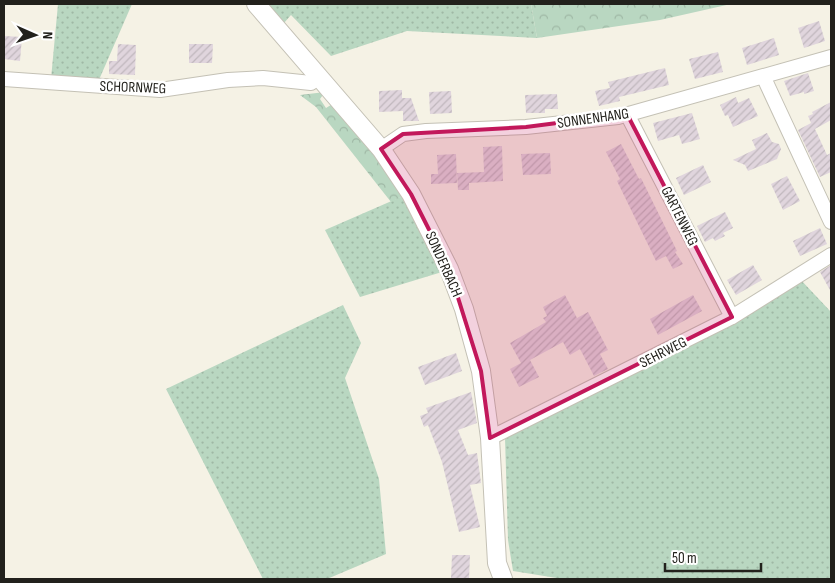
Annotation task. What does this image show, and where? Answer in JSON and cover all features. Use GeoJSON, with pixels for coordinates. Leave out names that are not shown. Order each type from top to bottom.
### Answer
{"type":"FeatureCollection","features":[{"type":"Feature","properties":{"kind":"street","name":"SONDERBACH"},"geometry":{"type":"LineString","coordinates":[[256,4],[381,149],[411,194],[449,269],[464,309],[481,371],[490,438],[497,563],[503,579]]}},
{"type":"Feature","properties":{"kind":"street","name":"SONNENHANG"},"geometry":{"type":"LineString","coordinates":[[381,149],[403,134],[426,131],[526,127],[618,118],[764,78],[831,57]]}},
{"type":"Feature","properties":{"kind":"street","name":"SCHORNWEG"},"geometry":{"type":"LineString","coordinates":[[4,79],[160,90],[228,80],[263,78],[311,83],[319,76]]}},
{"type":"Feature","properties":{"kind":"street"},"geometry":{"type":"LineString","coordinates":[[764,78],[831,222]]}},
{"type":"Feature","properties":{"kind":"street","name":"GARTENWEG"},"geometry":{"type":"LineString","coordinates":[[627,114],[732,317]]}},
{"type":"Feature","properties":{"kind":"street","name":"SEHRWEG"},"geometry":{"type":"LineString","coordinates":[[490,438],[732,317],[831,255]]}},
{"type":"Feature","properties":{"kind":"highlighted area"},"geometry":{"type":"Polygon","coordinates":[[[627,114],[732,317],[490,438],[481,371],[449,269],[411,194],[381,149],[403,134],[526,127],[627,114]]]}},
{"type":"Feature","properties":{"kind":"green space"},"geometry":{"type":"Polygon","coordinates":[[[58,4],[132,4],[98,82],[51,79],[58,4]]]}},
{"type":"Feature","properties":{"kind":"green space"},"geometry":{"type":"Polygon","coordinates":[[[267,4],[531,4],[537,38],[407,31],[331,56],[291,15],[284,23],[267,4]]]}},
{"type":"Feature","properties":{"kind":"green space"},"geometry":{"type":"Polygon","coordinates":[[[531,4],[731,4],[660,20],[537,38],[531,4]]]}},
{"type":"Feature","properties":{"kind":"green space"},"geometry":{"type":"Polygon","coordinates":[[[325,92],[320,99],[326,108],[334,103],[376,153],[403,196],[391,202],[316,107],[300,95],[325,92]]]}},
{"type":"Feature","properties":{"kind":"green space"},"geometry":{"type":"Polygon","coordinates":[[[403,196],[442,272],[360,297],[325,230],[403,196]]]}},
{"type":"Feature","properties":{"kind":"green space"},"geometry":{"type":"Polygon","coordinates":[[[800,279],[831,312],[831,579],[563,579],[513,571],[508,540],[505,437],[800,279]]]}},
{"type":"Feature","properties":{"kind":"green space"},"geometry":{"type":"Polygon","coordinates":[[[343,305],[361,343],[345,378],[379,479],[386,554],[327,579],[263,579],[166,389],[343,305]]]}},
{"type":"Feature","properties":{"kind":"building"},"geometry":{"type":"Polygon","coordinates":[[[819,21],[825,41],[804,48],[798,28],[819,21]]]}},
{"type":"Feature","properties":{"kind":"building"},"geometry":{"type":"Polygon","coordinates":[[[4,36],[22,37],[20,61],[4,59],[4,36]]]}},
{"type":"Feature","properties":{"kind":"building"},"geometry":{"type":"Polygon","coordinates":[[[774,38],[779,55],[747,65],[742,48],[774,38]]]}},
{"type":"Feature","properties":{"kind":"building"},"geometry":{"type":"Polygon","coordinates":[[[118,44],[136,45],[135,75],[109,74],[109,61],[117,61],[118,44]]]}},
{"type":"Feature","properties":{"kind":"building"},"geometry":{"type":"Polygon","coordinates":[[[189,44],[213,44],[212,63],[189,63],[189,44]]]}},
{"type":"Feature","properties":{"kind":"building"},"geometry":{"type":"Polygon","coordinates":[[[718,52],[723,72],[695,79],[689,59],[718,52]]]}},
{"type":"Feature","properties":{"kind":"building"},"geometry":{"type":"Polygon","coordinates":[[[665,68],[669,85],[619,97],[620,101],[599,106],[595,91],[610,88],[608,82],[665,68]]]}},
{"type":"Feature","properties":{"kind":"building"},"geometry":{"type":"Polygon","coordinates":[[[808,73],[814,91],[790,96],[784,81],[808,73]]]}},
{"type":"Feature","properties":{"kind":"building"},"geometry":{"type":"Polygon","coordinates":[[[402,90],[402,98],[411,98],[419,121],[403,121],[403,111],[379,112],[379,91],[402,90]]]}},
{"type":"Feature","properties":{"kind":"building"},"geometry":{"type":"Polygon","coordinates":[[[451,91],[452,113],[430,114],[429,92],[451,91]]]}},
{"type":"Feature","properties":{"kind":"building"},"geometry":{"type":"Polygon","coordinates":[[[557,94],[558,109],[545,109],[545,113],[526,113],[525,95],[557,94]]]}},
{"type":"Feature","properties":{"kind":"building"},"geometry":{"type":"Polygon","coordinates":[[[736,97],[738,103],[749,98],[758,116],[733,127],[728,115],[725,116],[720,105],[736,97]]]}},
{"type":"Feature","properties":{"kind":"building"},"geometry":{"type":"Polygon","coordinates":[[[831,102],[831,120],[815,129],[827,155],[831,153],[831,172],[820,177],[798,130],[811,123],[808,116],[813,114],[812,112],[831,102]]]}},
{"type":"Feature","properties":{"kind":"building"},"geometry":{"type":"Polygon","coordinates":[[[692,113],[700,139],[682,144],[679,135],[658,141],[653,123],[692,113]]]}},
{"type":"Feature","properties":{"kind":"building"},"geometry":{"type":"Polygon","coordinates":[[[767,133],[772,142],[779,144],[781,149],[777,159],[748,171],[745,165],[733,160],[756,149],[752,140],[767,133]]]}},
{"type":"Feature","properties":{"kind":"building"},"geometry":{"type":"Polygon","coordinates":[[[621,144],[639,179],[641,178],[677,251],[675,252],[683,264],[673,269],[666,256],[656,261],[617,181],[620,179],[606,152],[621,144]]]}},
{"type":"Feature","properties":{"kind":"building"},"geometry":{"type":"Polygon","coordinates":[[[502,146],[503,181],[469,183],[469,190],[458,190],[457,173],[484,172],[483,147],[502,146]]]}},
{"type":"Feature","properties":{"kind":"building"},"geometry":{"type":"Polygon","coordinates":[[[550,153],[551,174],[523,175],[521,154],[550,153]]]}},
{"type":"Feature","properties":{"kind":"building"},"geometry":{"type":"Polygon","coordinates":[[[456,154],[457,183],[431,184],[431,174],[438,174],[437,155],[456,154]]]}},
{"type":"Feature","properties":{"kind":"building"},"geometry":{"type":"Polygon","coordinates":[[[703,165],[711,182],[684,195],[676,178],[703,165]]]}},
{"type":"Feature","properties":{"kind":"building"},"geometry":{"type":"Polygon","coordinates":[[[787,176],[800,201],[783,210],[771,184],[787,176]]]}},
{"type":"Feature","properties":{"kind":"building"},"geometry":{"type":"Polygon","coordinates":[[[725,212],[733,228],[723,233],[725,236],[715,241],[713,238],[705,242],[697,226],[725,212]]]}},
{"type":"Feature","properties":{"kind":"building"},"geometry":{"type":"Polygon","coordinates":[[[820,228],[827,244],[800,256],[793,241],[820,228]]]}},
{"type":"Feature","properties":{"kind":"building"},"geometry":{"type":"Polygon","coordinates":[[[753,265],[762,280],[736,295],[727,280],[753,265]]]}},
{"type":"Feature","properties":{"kind":"building"},"geometry":{"type":"Polygon","coordinates":[[[831,265],[831,292],[820,272],[831,265]]]}},
{"type":"Feature","properties":{"kind":"building"},"geometry":{"type":"Polygon","coordinates":[[[565,295],[577,318],[588,312],[608,350],[600,354],[608,369],[594,376],[580,349],[570,355],[563,342],[530,360],[539,377],[519,387],[510,369],[521,363],[510,343],[546,322],[543,318],[547,316],[543,307],[565,295]]]}},
{"type":"Feature","properties":{"kind":"building"},"geometry":{"type":"Polygon","coordinates":[[[693,295],[702,311],[658,335],[650,319],[693,295]]]}},
{"type":"Feature","properties":{"kind":"building"},"geometry":{"type":"Polygon","coordinates":[[[456,353],[462,371],[425,385],[418,367],[456,353]]]}},
{"type":"Feature","properties":{"kind":"building"},"geometry":{"type":"Polygon","coordinates":[[[471,392],[477,423],[458,430],[468,455],[477,453],[481,483],[470,485],[480,527],[459,532],[442,462],[428,425],[424,427],[420,416],[428,413],[426,408],[471,392]]]}},
{"type":"Feature","properties":{"kind":"building"},"geometry":{"type":"Polygon","coordinates":[[[452,555],[470,555],[469,579],[451,579],[452,555]]]}}]}
